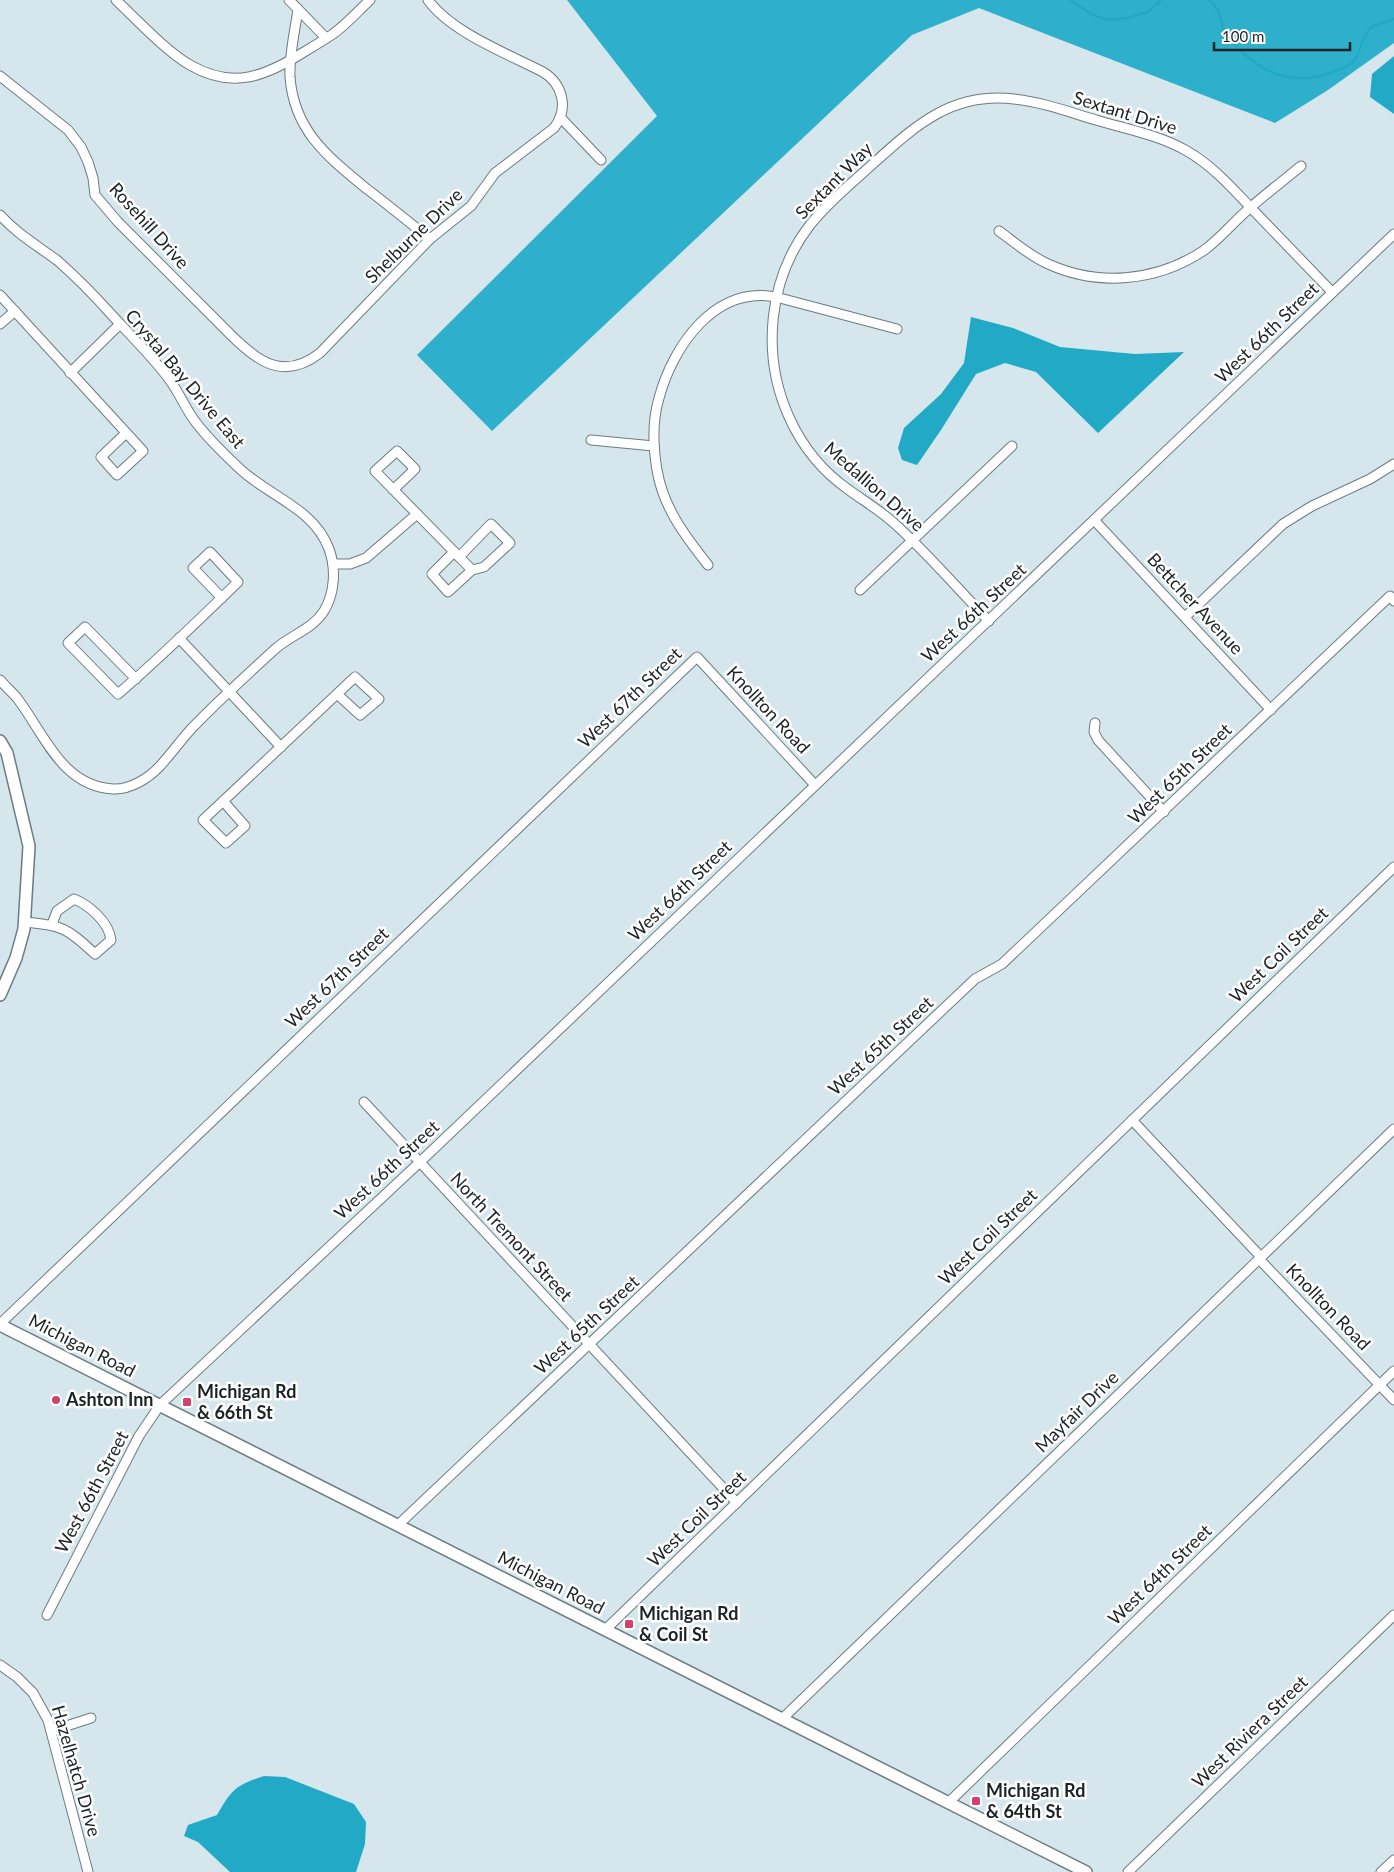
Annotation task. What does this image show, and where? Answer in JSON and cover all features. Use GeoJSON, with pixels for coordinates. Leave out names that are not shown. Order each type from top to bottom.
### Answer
{"type":"FeatureCollection","features":[{"type":"Feature","properties":{"kind":"main road"},"geometry":{"type":"LineString","coordinates":[[0,741],[8,753],[29,846],[24,922],[16,958],[0,995]]}},
{"type":"Feature","properties":{"kind":"main road","name":"Michigan Road"},"geometry":{"type":"LineString","coordinates":[[0,1324],[1086,1872]]}},
{"type":"Feature","properties":{"kind":"street"},"geometry":{"type":"LineString","coordinates":[[116,0],[181,59],[209,73],[232,78],[270,72],[290,61],[335,33],[370,0]]}},
{"type":"Feature","properties":{"kind":"street"},"geometry":{"type":"LineString","coordinates":[[289,0],[326,38]]}},
{"type":"Feature","properties":{"kind":"street","name":"Shelburne Drive"},"geometry":{"type":"LineString","coordinates":[[300,363],[320,353],[430,239],[471,206],[495,173],[554,128],[560,117],[563,106],[559,89],[549,76],[455,26],[441,15],[428,0]]}},
{"type":"Feature","properties":{"kind":"street"},"geometry":{"type":"LineString","coordinates":[[298,9],[290,61],[290,76],[296,104],[304,125],[315,143],[332,160],[430,239]]}},
{"type":"Feature","properties":{"kind":"street","name":"Rosehill Drive"},"geometry":{"type":"LineString","coordinates":[[0,76],[68,130],[81,146],[88,162],[96,195],[157,261],[247,351],[261,360],[275,365],[288,366],[300,363]]}},
{"type":"Feature","properties":{"kind":"street","name":"Sextant Drive"},"geometry":{"type":"LineString","coordinates":[[942,110],[973,101],[1012,98],[1033,102],[1161,139],[1183,149],[1219,174],[1332,292]]}},
{"type":"Feature","properties":{"kind":"street","name":"Sextant Way"},"geometry":{"type":"LineString","coordinates":[[776,297],[790,258],[803,234],[817,217],[909,131],[942,110]]}},
{"type":"Feature","properties":{"kind":"street"},"geometry":{"type":"LineString","coordinates":[[560,117],[601,160]]}},
{"type":"Feature","properties":{"kind":"street"},"geometry":{"type":"LineString","coordinates":[[999,231],[1031,254],[1061,269],[1093,277],[1126,278],[1155,273],[1171,268],[1193,257],[1210,245],[1250,207],[1301,166]]}},
{"type":"Feature","properties":{"kind":"street","name":"Crystal Bay Drive East"},"geometry":{"type":"LineString","coordinates":[[0,215],[18,232],[66,268],[120,324],[169,379],[198,426],[237,466],[250,478],[312,522],[327,544],[333,564],[332,590],[329,600],[320,616],[310,627],[277,647],[192,728],[159,768],[144,780],[127,787],[113,789],[94,784],[80,778],[65,767],[42,738],[17,699],[0,680]]}},
{"type":"Feature","properties":{"kind":"street","name":"West 66th Street"},"geometry":{"type":"LineString","coordinates":[[47,1615],[139,1436],[160,1405],[420,1162],[989,622],[1394,234]]}},
{"type":"Feature","properties":{"kind":"street"},"geometry":{"type":"LineString","coordinates":[[0,295],[143,450],[117,475],[101,457],[126,433]]}},
{"type":"Feature","properties":{"kind":"street"},"geometry":{"type":"LineString","coordinates":[[708,565],[681,530],[670,512],[659,480],[654,446],[655,416],[665,379],[681,348],[696,328],[718,308],[736,299],[756,295],[776,297],[897,328]]}},
{"type":"Feature","properties":{"kind":"street","name":"Medallion Drive"},"geometry":{"type":"LineString","coordinates":[[776,297],[772,326],[773,363],[782,400],[804,444],[826,470],[844,487],[887,517],[912,541],[989,622]]}},
{"type":"Feature","properties":{"kind":"street"},"geometry":{"type":"LineString","coordinates":[[0,324],[15,311]]}},
{"type":"Feature","properties":{"kind":"street"},"geometry":{"type":"LineString","coordinates":[[70,372],[120,324]]}},
{"type":"Feature","properties":{"kind":"street"},"geometry":{"type":"LineString","coordinates":[[591,440],[654,446]]}},
{"type":"Feature","properties":{"kind":"street"},"geometry":{"type":"LineString","coordinates":[[860,590],[1012,446]]}},
{"type":"Feature","properties":{"kind":"street"},"geometry":{"type":"LineString","coordinates":[[393,490],[415,469],[397,451],[375,471],[393,490],[472,570]]}},
{"type":"Feature","properties":{"kind":"street"},"geometry":{"type":"LineString","coordinates":[[1185,617],[1283,524],[1305,510],[1370,479],[1394,464]]}},
{"type":"Feature","properties":{"kind":"street"},"geometry":{"type":"LineString","coordinates":[[333,564],[350,564],[373,554],[417,514]]}},
{"type":"Feature","properties":{"kind":"street","name":"Bettcher Avenue"},"geometry":{"type":"LineString","coordinates":[[1095,520],[1271,710]]}},
{"type":"Feature","properties":{"kind":"street"},"geometry":{"type":"LineString","coordinates":[[491,524],[510,543],[484,567],[472,570],[448,592],[432,574],[491,524]]}},
{"type":"Feature","properties":{"kind":"street"},"geometry":{"type":"LineString","coordinates":[[136,679],[85,626],[68,643],[118,694],[136,679],[222,598],[238,582],[210,552],[193,568],[222,598]]}},
{"type":"Feature","properties":{"kind":"street","name":"West 65th Street"},"geometry":{"type":"LineString","coordinates":[[398,1525],[975,980],[1002,964],[1271,710],[1392,599]]}},
{"type":"Feature","properties":{"kind":"street"},"geometry":{"type":"LineString","coordinates":[[179,638],[280,747]]}},
{"type":"Feature","properties":{"kind":"street","name":"Knollton Road"},"geometry":{"type":"LineString","coordinates":[[697,656],[816,785]]}},
{"type":"Feature","properties":{"kind":"street","name":"West 67th Street"},"geometry":{"type":"LineString","coordinates":[[0,1324],[697,656]]}},
{"type":"Feature","properties":{"kind":"street"},"geometry":{"type":"LineString","coordinates":[[223,801],[245,826],[226,843],[203,820],[223,801],[280,747],[355,677],[379,699],[360,715],[337,694]]}},
{"type":"Feature","properties":{"kind":"street"},"geometry":{"type":"LineString","coordinates":[[1095,723],[1094,732],[1098,740],[1164,812]]}},
{"type":"Feature","properties":{"kind":"street","name":"West Coil Street"},"geometry":{"type":"LineString","coordinates":[[605,1630],[1394,867]]}},
{"type":"Feature","properties":{"kind":"street"},"geometry":{"type":"LineString","coordinates":[[24,922],[52,924],[73,933],[94,954],[111,940],[106,926],[85,904],[74,899],[57,911],[52,924]]}},
{"type":"Feature","properties":{"kind":"street","name":"North Tremont Street"},"geometry":{"type":"LineString","coordinates":[[364,1102],[737,1503]]}},
{"type":"Feature","properties":{"kind":"street","name":"Knollton Road"},"geometry":{"type":"LineString","coordinates":[[1132,1120],[1394,1400]]}},
{"type":"Feature","properties":{"kind":"street","name":"Mayfair Drive"},"geometry":{"type":"LineString","coordinates":[[782,1719],[1394,1129]]}},
{"type":"Feature","properties":{"kind":"street","name":"West 64th Street"},"geometry":{"type":"LineString","coordinates":[[948,1803],[1394,1371]]}},
{"type":"Feature","properties":{"kind":"street","name":"West Riviera Street"},"geometry":{"type":"LineString","coordinates":[[1128,1872],[1394,1615]]}},
{"type":"Feature","properties":{"kind":"street","name":"Hazelhatch Drive"},"geometry":{"type":"LineString","coordinates":[[0,1665],[17,1676],[33,1693],[42,1708],[51,1731],[88,1872]]}},
{"type":"Feature","properties":{"kind":"street"},"geometry":{"type":"LineString","coordinates":[[51,1731],[91,1718]]}},
{"type":"Feature","properties":{"kind":"street"},"geometry":{"type":"LineString","coordinates":[[1381,1872],[1394,1860]]}},
{"type":"Feature","properties":{"kind":"shaded area"},"geometry":{"type":"Polygon","coordinates":[[[567,0],[1394,0],[1394,43],[1328,90],[1275,123],[979,8],[912,35],[492,431],[417,355],[657,116],[567,0]]]}},
{"type":"Feature","properties":{"kind":"shaded area"},"geometry":{"type":"Polygon","coordinates":[[[1394,56],[1394,114],[1370,97],[1372,74],[1394,56]]]}},
{"type":"Feature","properties":{"kind":"shaded area"},"geometry":{"type":"Polygon","coordinates":[[[971,317],[1013,328],[1060,347],[1135,354],[1184,352],[1098,433],[1036,372],[1005,363],[976,374],[917,465],[902,460],[898,448],[904,428],[941,394],[964,363],[971,317]]]}},
{"type":"Feature","properties":{"kind":"shaded area"},"geometry":{"type":"Polygon","coordinates":[[[264,1776],[285,1777],[354,1804],[366,1822],[365,1844],[356,1872],[230,1872],[198,1842],[184,1836],[188,1825],[217,1815],[231,1794],[241,1785],[264,1776]]]}},
{"type":"Feature","properties":{"kind":"waterway"},"geometry":{"type":"LineString","coordinates":[[1070,0],[1093,15],[1109,20],[1127,18],[1148,12],[1161,0]]}},
{"type":"Feature","properties":{"kind":"waterway"},"geometry":{"type":"LineString","coordinates":[[1209,0],[1217,8],[1225,32],[1231,42],[1259,65],[1269,71],[1291,78],[1315,77],[1334,72],[1348,65],[1356,59],[1364,38],[1371,27],[1394,19]]}},
{"type":"Feature","properties":{"kind":"place","name":"Ashton Inn"},"geometry":{"type":"Point","coordinates":[56,1400]}},
{"type":"Feature","properties":{"kind":"place","name":"Michigan Rd & 66th St"},"geometry":{"type":"Point","coordinates":[187,1402]}},
{"type":"Feature","properties":{"kind":"place","name":"Michigan Rd & Coil St"},"geometry":{"type":"Point","coordinates":[629,1624]}},
{"type":"Feature","properties":{"kind":"place","name":"Michigan Rd & 64th St"},"geometry":{"type":"Point","coordinates":[976,1801]}}]}
